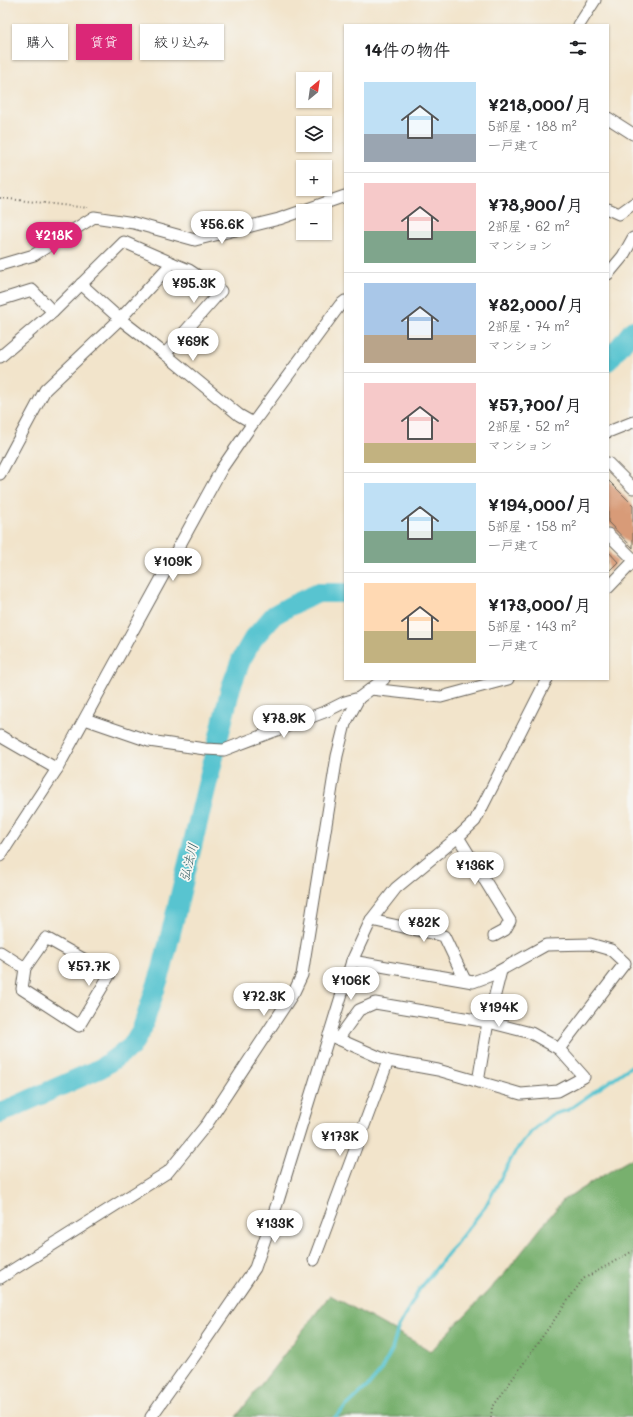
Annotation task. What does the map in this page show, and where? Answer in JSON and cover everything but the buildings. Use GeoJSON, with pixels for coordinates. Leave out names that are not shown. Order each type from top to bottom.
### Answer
{"type":"FeatureCollection","features":[{"type":"Feature","properties":{"kind":"street"},"geometry":{"type":"LineString","coordinates":[[580,24],[595,0]]}},
{"type":"Feature","properties":{"kind":"street"},"geometry":{"type":"LineString","coordinates":[[609,119],[633,134]]}},
{"type":"Feature","properties":{"kind":"street"},"geometry":{"type":"LineString","coordinates":[[0,265],[34,255],[94,217],[134,224],[194,240],[279,219],[344,196]]}},
{"type":"Feature","properties":{"kind":"street"},"geometry":{"type":"LineString","coordinates":[[609,210],[618,214],[633,204]]}},
{"type":"Feature","properties":{"kind":"street"},"geometry":{"type":"LineString","coordinates":[[609,273],[623,256],[633,238]]}},
{"type":"Feature","properties":{"kind":"street"},"geometry":{"type":"LineString","coordinates":[[0,357],[52,312],[124,242],[189,270],[221,291],[165,354]]}},
{"type":"Feature","properties":{"kind":"street"},"geometry":{"type":"LineString","coordinates":[[0,474],[45,390],[120,320],[172,263]]}},
{"type":"Feature","properties":{"kind":"street"},"geometry":{"type":"LineString","coordinates":[[81,284],[120,320],[165,354],[239,415],[253,423]]}},
{"type":"Feature","properties":{"kind":"street"},"geometry":{"type":"LineString","coordinates":[[0,300],[32,290],[52,312]]}},
{"type":"Feature","properties":{"kind":"street"},"geometry":{"type":"LineString","coordinates":[[0,856],[57,769],[222,468],[253,423],[340,305],[344,302]]}},
{"type":"Feature","properties":{"kind":"street"},"geometry":{"type":"LineString","coordinates":[[609,432],[633,422]]}},
{"type":"Feature","properties":{"kind":"street"},"geometry":{"type":"LineString","coordinates":[[609,464],[633,488]]}},
{"type":"Feature","properties":{"kind":"street"},"geometry":{"type":"LineString","coordinates":[[609,535],[633,559]]}},
{"type":"Feature","properties":{"kind":"street"},"geometry":{"type":"LineString","coordinates":[[609,587],[633,562]]}},
{"type":"Feature","properties":{"kind":"street"},"geometry":{"type":"LineString","coordinates":[[0,1278],[168,1172],[207,1124],[294,992],[302,975],[337,756],[345,724],[359,698],[383,680]]}},
{"type":"Feature","properties":{"kind":"street"},"geometry":{"type":"LineString","coordinates":[[371,688],[441,697],[504,680]]}},
{"type":"Feature","properties":{"kind":"street"},"geometry":{"type":"LineString","coordinates":[[151,1417],[255,1268],[333,1037],[352,961],[371,920],[396,888],[475,821],[546,680]]}},
{"type":"Feature","properties":{"kind":"street"},"geometry":{"type":"LineString","coordinates":[[85,719],[149,740],[205,749],[224,750],[327,711],[345,702],[359,698]]}},
{"type":"Feature","properties":{"kind":"street"},"geometry":{"type":"LineString","coordinates":[[0,736],[57,769]]}},
{"type":"Feature","properties":{"kind":"street"},"geometry":{"type":"LineString","coordinates":[[458,836],[510,921],[505,930],[494,936]]}},
{"type":"Feature","properties":{"kind":"street"},"geometry":{"type":"LineString","coordinates":[[371,920],[444,936],[465,980]]}},
{"type":"Feature","properties":{"kind":"street"},"geometry":{"type":"LineString","coordinates":[[46,938],[110,974],[79,1026],[22,989],[26,968],[46,938]]}},
{"type":"Feature","properties":{"kind":"street"},"geometry":{"type":"LineString","coordinates":[[352,961],[473,982],[492,975],[546,945],[590,944],[611,950],[625,963],[559,1049]]}},
{"type":"Feature","properties":{"kind":"street"},"geometry":{"type":"LineString","coordinates":[[0,952],[26,968]]}},
{"type":"Feature","properties":{"kind":"street"},"geometry":{"type":"LineString","coordinates":[[478,1082],[488,1022],[501,970]]}},
{"type":"Feature","properties":{"kind":"street"},"geometry":{"type":"LineString","coordinates":[[375,1004],[488,1022],[531,1033],[559,1049],[584,1077],[558,1090],[521,1094],[438,1070],[388,1061],[333,1037],[359,1010],[375,1004]]}},
{"type":"Feature","properties":{"kind":"street"},"geometry":{"type":"LineString","coordinates":[[314,1260],[388,1061]]}},
{"type":"Feature","properties":{"kind":"path"},"geometry":{"type":"LineString","coordinates":[[0,198],[88,208],[94,217]]}},
{"type":"Feature","properties":{"kind":"path"},"geometry":{"type":"LineString","coordinates":[[491,1417],[492,1408],[583,1279],[633,1251]]}},
{"type":"Feature","properties":{"kind":"green space"},"geometry":{"type":"Polygon","coordinates":[[[633,1158],[633,1417],[236,1417],[330,1295],[431,1351],[506,1272],[563,1200],[633,1158]]]}},
{"type":"Feature","properties":{"kind":"waterway","name":"弘法川"},"geometry":{"type":"LineString","coordinates":[[609,360],[633,330]]}},
{"type":"Feature","properties":{"kind":"waterway","name":"弘法川"},"geometry":{"type":"LineString","coordinates":[[0,1113],[101,1068],[131,1047],[142,1029],[162,969],[231,687],[241,660],[253,639],[274,615],[318,593],[344,593]]}},
{"type":"Feature","properties":{"kind":"waterway"},"geometry":{"type":"LineString","coordinates":[[335,1417],[369,1385],[380,1372],[392,1350],[398,1328],[419,1290],[485,1207],[515,1152],[532,1131],[551,1115],[568,1110],[633,1065]]}}]}
